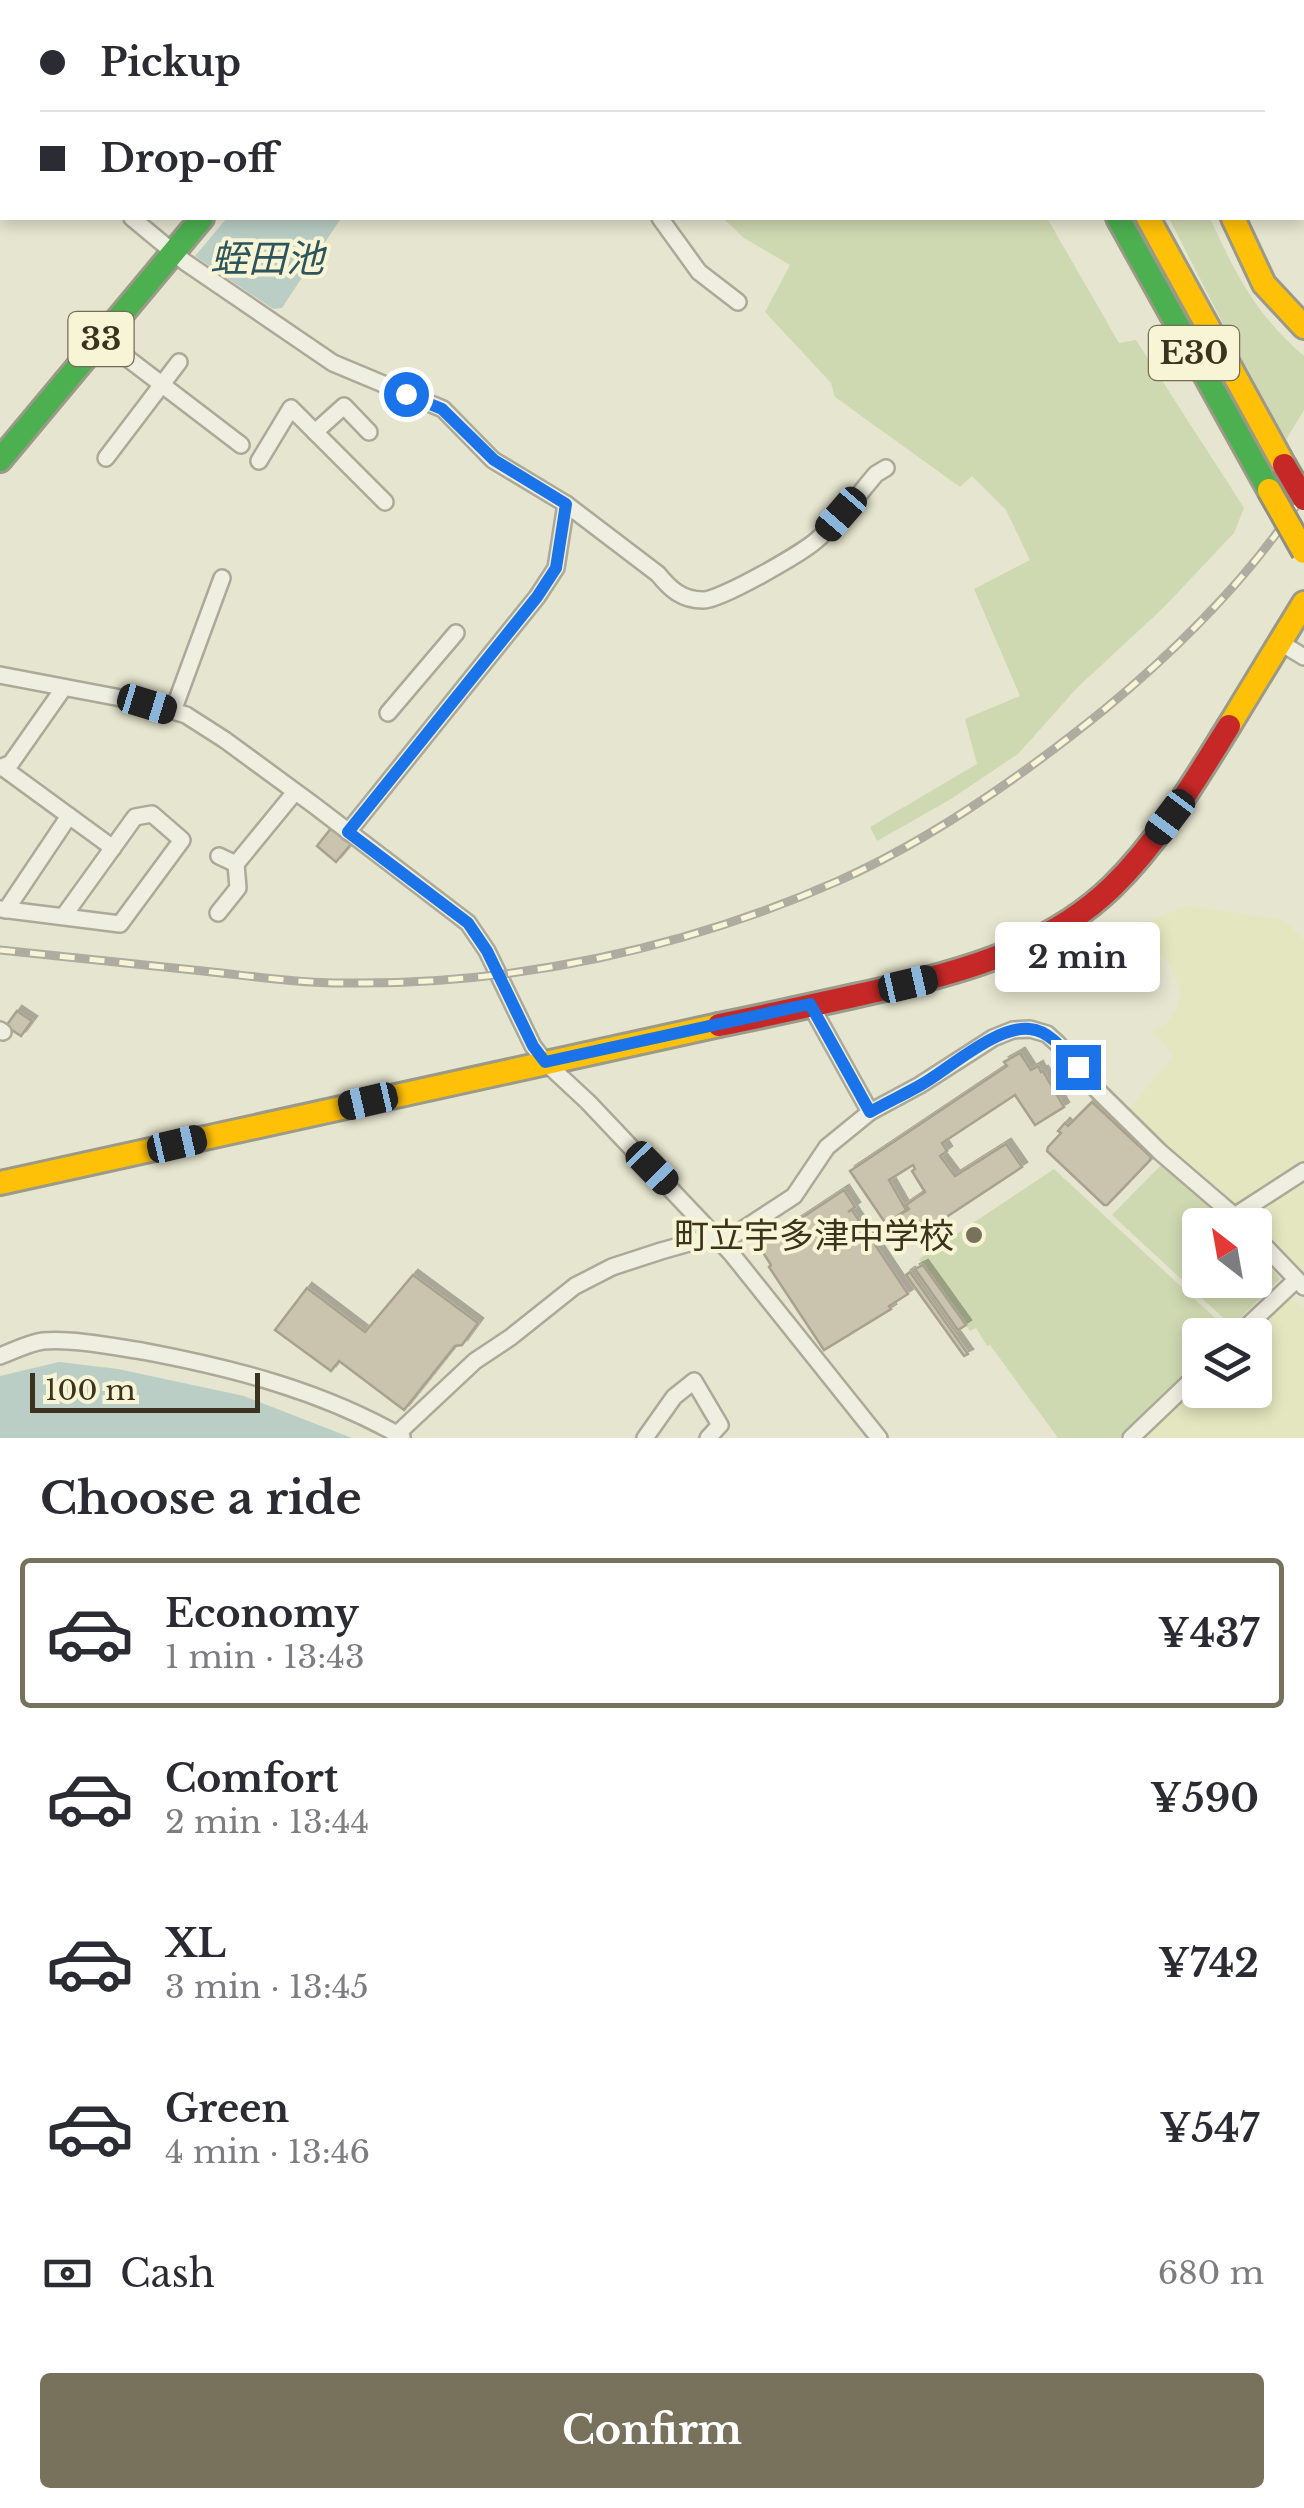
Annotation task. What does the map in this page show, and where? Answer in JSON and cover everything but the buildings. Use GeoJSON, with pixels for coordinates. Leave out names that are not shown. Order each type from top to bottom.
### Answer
{"type":"FeatureCollection","features":[{"type":"Feature","properties":{"kind":"main road","name":"33"},"geometry":{"type":"LineString","coordinates":[[0,460],[200,220]]}},
{"type":"Feature","properties":{"kind":"main road","name":"E30"},"geometry":{"type":"LineString","coordinates":[[1119,220],[1304,552]]}},
{"type":"Feature","properties":{"kind":"main road","name":"E30"},"geometry":{"type":"LineString","coordinates":[[1149,220],[1304,499]]}},
{"type":"Feature","properties":{"kind":"main road"},"geometry":{"type":"LineString","coordinates":[[1234,220],[1264,284],[1302,323]]}},
{"type":"Feature","properties":{"kind":"main road"},"geometry":{"type":"LineString","coordinates":[[0,1182],[967,969],[1020,947],[1091,906],[1123,874],[1185,796],[1304,603]]}},
{"type":"Feature","properties":{"kind":"street"},"geometry":{"type":"LineString","coordinates":[[134,220],[173,252],[333,363],[442,409],[494,460],[566,504],[682,596],[707,601],[770,570],[820,538],[876,474],[886,468]]}},
{"type":"Feature","properties":{"kind":"street"},"geometry":{"type":"LineString","coordinates":[[661,220],[699,272],[738,302]]}},
{"type":"Feature","properties":{"kind":"street"},"geometry":{"type":"LineString","coordinates":[[102,338],[242,445]]}},
{"type":"Feature","properties":{"kind":"street"},"geometry":{"type":"LineString","coordinates":[[106,458],[180,362]]}},
{"type":"Feature","properties":{"kind":"street"},"geometry":{"type":"LineString","coordinates":[[316,432],[344,406],[369,432]]}},
{"type":"Feature","properties":{"kind":"street"},"geometry":{"type":"LineString","coordinates":[[259,461],[290,408],[384,502]]}},
{"type":"Feature","properties":{"kind":"street"},"geometry":{"type":"LineString","coordinates":[[348,832],[537,597],[556,568],[566,504]]}},
{"type":"Feature","properties":{"kind":"street"},"geometry":{"type":"LineString","coordinates":[[173,711],[222,578]]}},
{"type":"Feature","properties":{"kind":"street"},"geometry":{"type":"LineString","coordinates":[[388,713],[431,649],[456,633]]}},
{"type":"Feature","properties":{"kind":"street"},"geometry":{"type":"LineString","coordinates":[[1281,643],[1304,657]]}},
{"type":"Feature","properties":{"kind":"street"},"geometry":{"type":"LineString","coordinates":[[0,675],[147,704],[186,716],[225,740],[468,923],[487,951],[533,1046],[545,1062],[722,1243],[879,1438]]}},
{"type":"Feature","properties":{"kind":"street"},"geometry":{"type":"LineString","coordinates":[[63,688],[11,763],[1,768],[112,848]]}},
{"type":"Feature","properties":{"kind":"street"},"geometry":{"type":"LineString","coordinates":[[218,913],[238,888],[236,864],[295,792]]}},
{"type":"Feature","properties":{"kind":"street"},"geometry":{"type":"LineString","coordinates":[[63,917],[135,817],[152,814],[182,840],[120,924],[63,917],[3,909],[70,816]]}},
{"type":"Feature","properties":{"kind":"street"},"geometry":{"type":"LineString","coordinates":[[219,856],[236,864]]}},
{"type":"Feature","properties":{"kind":"street"},"geometry":{"type":"LineString","coordinates":[[810,1004],[870,1112]]}},
{"type":"Feature","properties":{"kind":"street"},"geometry":{"type":"LineString","coordinates":[[722,1243],[794,1196],[826,1147],[870,1112],[1012,1030],[1030,1029],[1047,1034],[1160,1152],[1226,1208]]}},
{"type":"Feature","properties":{"kind":"street"},"geometry":{"type":"LineString","coordinates":[[1256,1208],[1304,1171]]}},
{"type":"Feature","properties":{"kind":"street"},"geometry":{"type":"LineString","coordinates":[[0,1356],[42,1341],[118,1347],[222,1366],[331,1402],[401,1436],[474,1361],[575,1286],[612,1267],[661,1251],[707,1238],[722,1243]]}},
{"type":"Feature","properties":{"kind":"street"},"geometry":{"type":"LineString","coordinates":[[1259,1318],[1300,1284],[1272,1254]]}},
{"type":"Feature","properties":{"kind":"street"},"geometry":{"type":"LineString","coordinates":[[644,1438],[674,1398],[694,1381],[720,1425],[708,1438]]}},
{"type":"Feature","properties":{"kind":"street"},"geometry":{"type":"LineString","coordinates":[[1131,1438],[1182,1389]]}},
{"type":"Feature","properties":{"kind":"green space"},"geometry":{"type":"Polygon","coordinates":[[[725,220],[1048,220],[1119,343],[1136,340],[1244,508],[1234,533],[1164,607],[1077,688],[1018,754],[951,799],[877,841],[870,827],[977,764],[965,719],[1020,696],[974,589],[1030,560],[1006,510],[972,476],[960,487],[835,397],[831,383],[765,312],[790,265],[744,238],[725,220]]]}},
{"type":"Feature","properties":{"kind":"green space"},"geometry":{"type":"Polygon","coordinates":[[[1170,220],[1211,220],[1248,292],[1304,356],[1304,410],[1284,443],[1170,220]]]}},
{"type":"Feature","properties":{"kind":"green space"},"geometry":{"type":"Polygon","coordinates":[[[1189,906],[1284,920],[1304,940],[1304,1165],[1239,1208],[1195,1176],[1126,1112],[1174,1056],[1153,1031],[1167,1023],[1178,1006],[1181,992],[1170,964],[1135,926],[1189,906]]]}},
{"type":"Feature","properties":{"kind":"green space"},"geometry":{"type":"Polygon","coordinates":[[[1163,1163],[1215,1208],[1182,1208],[1182,1280],[1112,1215],[1163,1163]]]}},
{"type":"Feature","properties":{"kind":"green space"},"geometry":{"type":"Polygon","coordinates":[[[1054,1169],[1182,1287],[1182,1298],[1193,1298],[1215,1318],[1182,1318],[1182,1376],[1120,1438],[1058,1438],[990,1345],[976,1328],[970,1331],[919,1259],[1054,1169]]]}},
{"type":"Feature","properties":{"kind":"green space"},"geometry":{"type":"Polygon","coordinates":[[[1304,1179],[1304,1280],[1272,1247],[1272,1208],[1256,1208],[1304,1179]]]}},
{"type":"Feature","properties":{"kind":"green space"},"geometry":{"type":"Polygon","coordinates":[[[1272,1269],[1280,1279],[1272,1287],[1272,1269]]]}},
{"type":"Feature","properties":{"kind":"green space"},"geometry":{"type":"Polygon","coordinates":[[[1202,1298],[1261,1298],[1240,1318],[1223,1318],[1202,1298]]]}},
{"type":"Feature","properties":{"kind":"green space"},"geometry":{"type":"Polygon","coordinates":[[[1283,1299],[1294,1300],[1304,1310],[1304,1438],[1142,1438],[1182,1399],[1182,1408],[1272,1408],[1272,1318],[1263,1318],[1283,1299]]]}},
{"type":"Feature","properties":{"kind":"water","name":"蛭田池"},"geometry":{"type":"Polygon","coordinates":[[[225,220],[340,220],[282,308],[273,309],[195,256],[225,220]]]}},
{"type":"Feature","properties":{"kind":"water"},"geometry":{"type":"Polygon","coordinates":[[[59,1362],[118,1369],[244,1396],[352,1438],[0,1438],[0,1376],[59,1362]]]}},
{"type":"Feature","properties":{"kind":"railway"},"geometry":{"type":"LineString","coordinates":[[0,950],[292,981],[409,982],[535,970],[659,944],[720,926],[838,881],[908,846],[1043,757],[1105,709],[1187,635],[1238,582],[1304,494]]}},
{"type":"Feature","properties":{"kind":"traffic: fast"},"geometry":{"type":"LineString","coordinates":[[0,460],[200,220]]}},
{"type":"Feature","properties":{"kind":"traffic: fast"},"geometry":{"type":"LineString","coordinates":[[1119,220],[1269,490]]}},
{"type":"Feature","properties":{"kind":"traffic: slow"},"geometry":{"type":"LineString","coordinates":[[1149,220],[1284,465]]}},
{"type":"Feature","properties":{"kind":"traffic: slow"},"geometry":{"type":"LineString","coordinates":[[1234,220],[1264,284],[1304,327]]}},
{"type":"Feature","properties":{"kind":"traffic: slow"},"geometry":{"type":"LineString","coordinates":[[1269,490],[1304,552]]}},
{"type":"Feature","properties":{"kind":"traffic: slow"},"geometry":{"type":"LineString","coordinates":[[1229,726],[1304,603]]}},
{"type":"Feature","properties":{"kind":"traffic: slow"},"geometry":{"type":"LineString","coordinates":[[0,1183],[719,1025]]}},
{"type":"Feature","properties":{"kind":"traffic: jam"},"geometry":{"type":"LineString","coordinates":[[1284,465],[1304,499]]}},
{"type":"Feature","properties":{"kind":"traffic: jam"},"geometry":{"type":"LineString","coordinates":[[719,1025],[957,970],[1024,946],[1055,929],[1112,887],[1146,850],[1229,726]]}},
{"type":"Feature","properties":{"kind":"place","name":"町立宇多津中学校"},"geometry":{"type":"Point","coordinates":[974,1235]}},
{"type":"Feature","properties":{"kind":"route"},"geometry":{"type":"LineString","coordinates":[[406,394],[442,409],[494,460],[566,504],[556,568],[537,597],[348,832],[468,923],[487,951],[533,1046],[545,1062],[810,1004],[870,1112],[1012,1030],[1030,1029],[1047,1034],[1078,1067]]}}]}
